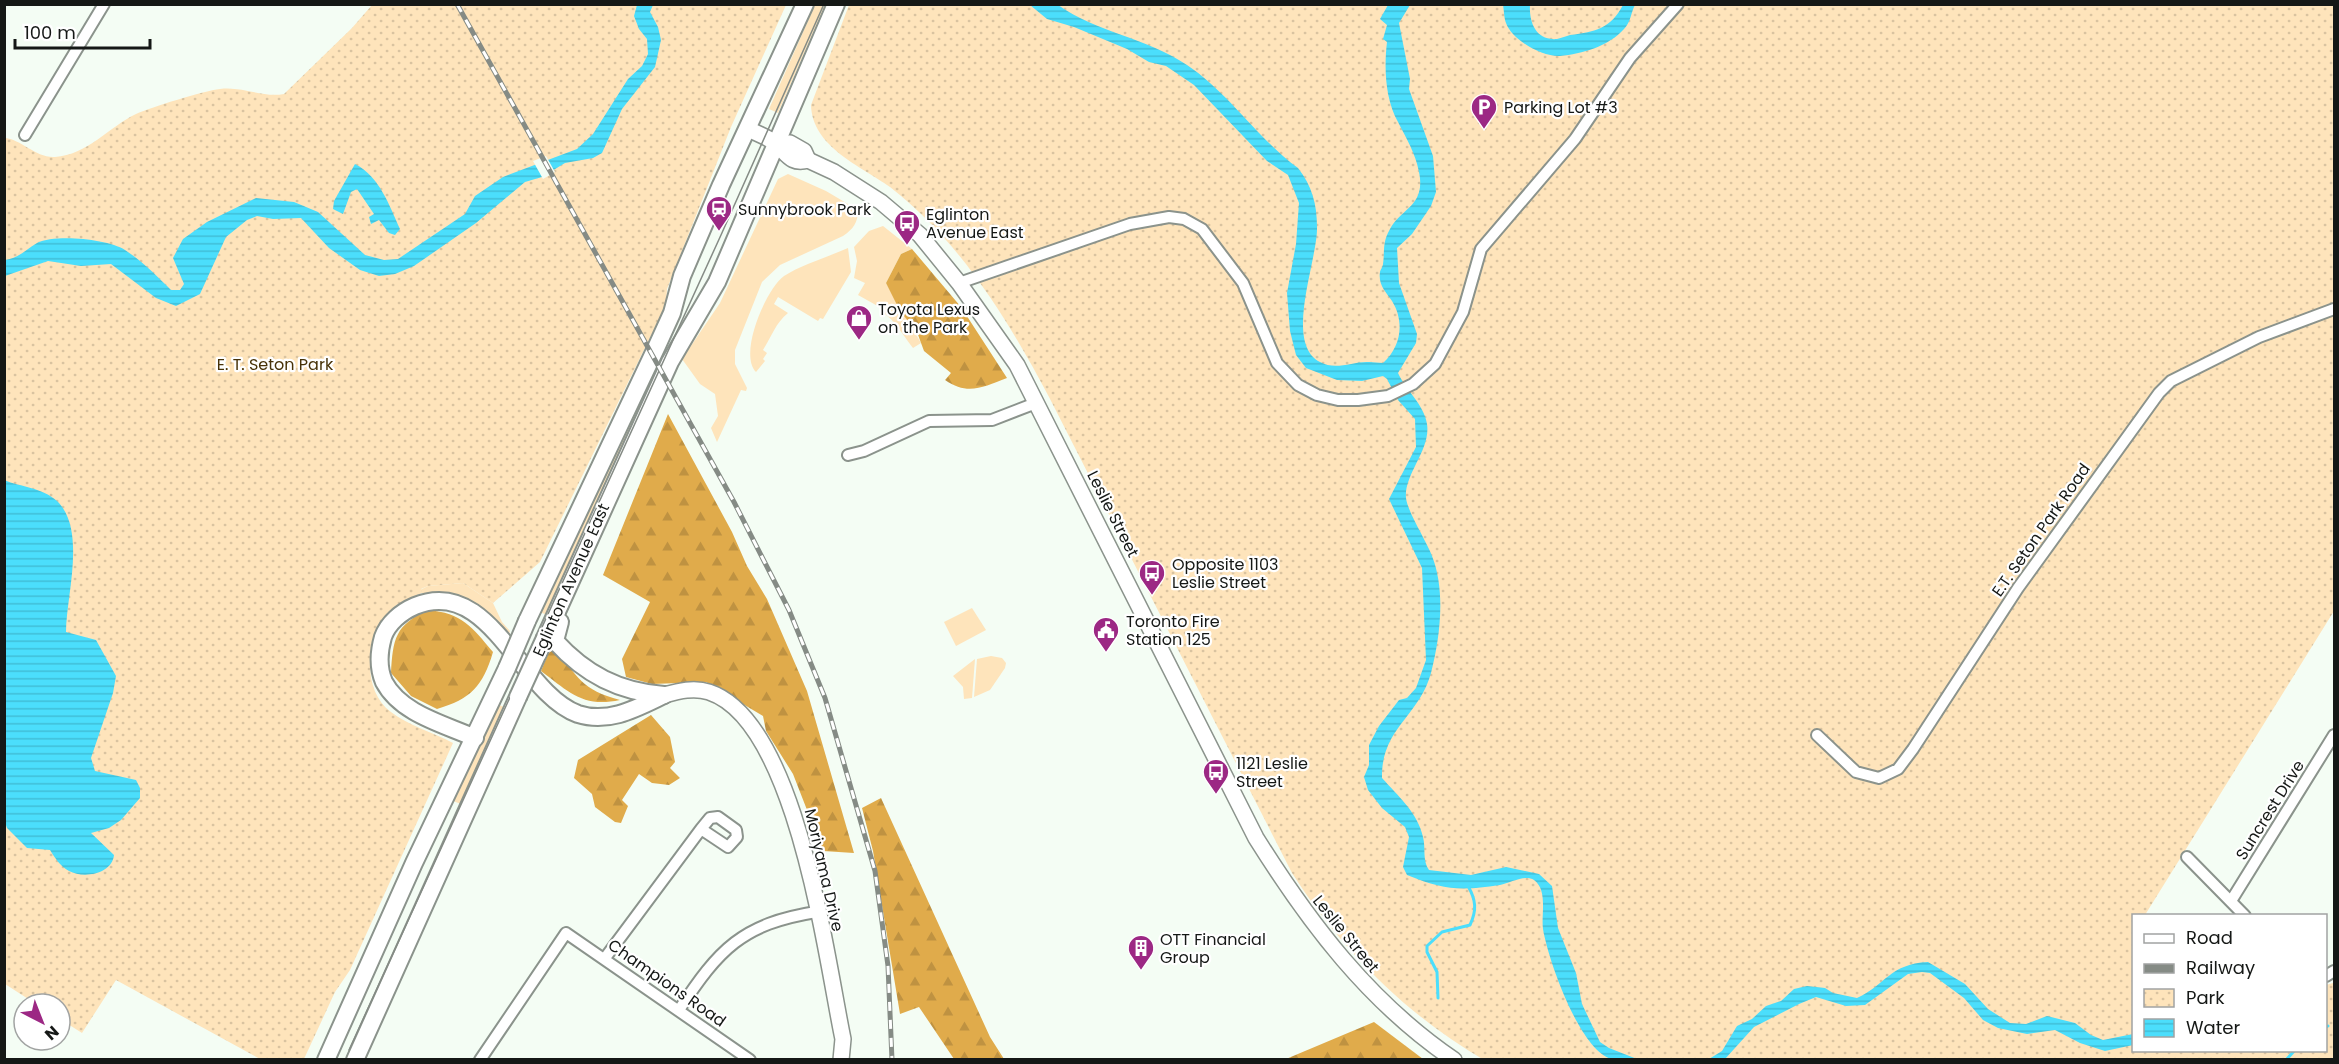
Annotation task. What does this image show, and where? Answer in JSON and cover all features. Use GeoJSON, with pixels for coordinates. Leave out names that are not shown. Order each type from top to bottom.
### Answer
{"type":"FeatureCollection","features":[{"type":"Feature","properties":{"kind":"main road","name":"Eglinton Avenue East"},"geometry":{"type":"LineString","coordinates":[[326,1059],[414,863],[475,738],[672,313],[687,266],[733,158],[805,4]]}},
{"type":"Feature","properties":{"kind":"main road","name":"Eglinton Avenue East"},"geometry":{"type":"LineString","coordinates":[[355,1059],[670,362],[717,282],[836,4]]}},
{"type":"Feature","properties":{"kind":"main road","name":"Leslie Street"},"geometry":{"type":"LineString","coordinates":[[748,129],[776,144],[790,143],[804,151],[807,160],[834,172],[881,202],[920,235],[959,283],[1017,365],[1256,838],[1291,894],[1367,988],[1430,1043],[1454,1059]]}},
{"type":"Feature","properties":{"kind":"main road"},"geometry":{"type":"LineString","coordinates":[[594,529],[582,567],[555,635],[555,641],[590,674],[646,694],[664,695]]}},
{"type":"Feature","properties":{"kind":"main road"},"geometry":{"type":"LineString","coordinates":[[475,738],[404,705],[388,688],[382,677],[381,645],[392,623],[408,609],[432,601],[454,603],[465,608],[485,622],[557,703],[582,715],[606,717],[617,715],[664,695]]}},
{"type":"Feature","properties":{"kind":"main road","name":"Moriyama Drive"},"geometry":{"type":"LineString","coordinates":[[664,695],[684,690],[708,691],[729,702],[743,714],[782,782],[795,816],[816,912],[843,1039],[841,1059]]}},
{"type":"Feature","properties":{"kind":"street"},"geometry":{"type":"LineString","coordinates":[[25,135],[104,4]]}},
{"type":"Feature","properties":{"kind":"street"},"geometry":{"type":"LineString","coordinates":[[959,283],[1130,224],[1153,218],[1179,218],[1202,229],[1230,264],[1252,301],[1276,363],[1292,381],[1310,392],[1338,400],[1379,399],[1394,394],[1430,371],[1448,342],[1470,291],[1481,249],[1575,139],[1630,58],[1678,4]]}},
{"type":"Feature","properties":{"kind":"street","name":"E.T. Seton Park Road"},"geometry":{"type":"LineString","coordinates":[[1817,735],[1856,772],[1879,778],[1898,769],[1913,750],[2018,588],[2159,393],[2171,381],[2259,337],[2334,309]]}},
{"type":"Feature","properties":{"kind":"street"},"geometry":{"type":"LineString","coordinates":[[848,455],[864,451],[929,422],[992,420],[1036,403]]}},
{"type":"Feature","properties":{"kind":"street","name":"Suncrest Drive"},"geometry":{"type":"LineString","coordinates":[[2231,901],[2334,735]]}},
{"type":"Feature","properties":{"kind":"street"},"geometry":{"type":"LineString","coordinates":[[604,958],[701,829]]}},
{"type":"Feature","properties":{"kind":"street"},"geometry":{"type":"LineString","coordinates":[[2187,857],[2244,914]]}},
{"type":"Feature","properties":{"kind":"street"},"geometry":{"type":"LineString","coordinates":[[679,1010],[719,955],[739,937],[768,923],[816,912]]}},
{"type":"Feature","properties":{"kind":"street","name":"Champions Road"},"geometry":{"type":"LineString","coordinates":[[480,1059],[566,933],[750,1059]]}},
{"type":"Feature","properties":{"kind":"green space","name":"E. T. Seton Park"},"geometry":{"type":"Polygon","coordinates":[[[372,5],[786,5],[731,127],[667,289],[666,305],[540,562],[493,603],[463,583],[428,586],[421,589],[422,593],[393,608],[377,631],[370,660],[374,689],[381,702],[405,721],[453,743],[350,970],[335,992],[304,1059],[260,1059],[116,980],[82,1033],[72,1027],[72,992],[17,992],[5,984],[4,138],[11,139],[41,155],[55,157],[67,155],[88,146],[136,114],[190,96],[220,89],[284,94],[352,28],[372,5]]]}},
{"type":"Feature","properties":{"kind":"green space"},"geometry":{"type":"Polygon","coordinates":[[[815,5],[825,5],[778,113],[769,109],[815,5]]]}},
{"type":"Feature","properties":{"kind":"green space","name":"Sunnybrook Park"},"geometry":{"type":"Polygon","coordinates":[[[849,5],[2334,5],[2334,611],[2146,914],[2132,914],[2132,1052],[2327,1052],[2327,985],[2333,983],[2334,1059],[1484,1060],[1455,1042],[1401,1001],[1377,978],[1353,953],[1311,901],[1292,873],[1049,397],[1017,339],[980,283],[939,232],[890,187],[840,154],[829,144],[813,120],[811,105],[849,5]]]}},
{"type":"Feature","properties":{"kind":"green space"},"geometry":{"type":"Polygon","coordinates":[[[788,174],[826,191],[858,210],[857,219],[852,228],[843,236],[780,265],[762,282],[735,350],[735,364],[747,388],[746,391],[741,390],[717,442],[711,428],[718,416],[715,394],[700,384],[682,359],[720,303],[778,179],[788,174]]]}},
{"type":"Feature","properties":{"kind":"green space"},"geometry":{"type":"Polygon","coordinates":[[[883,226],[912,249],[901,254],[886,283],[921,343],[913,348],[895,323],[882,312],[883,309],[858,295],[865,283],[854,278],[857,261],[854,247],[869,231],[883,226]]]}},
{"type":"Feature","properties":{"kind":"green space"},"geometry":{"type":"Polygon","coordinates":[[[848,248],[851,272],[823,319],[820,318],[818,321],[778,297],[774,304],[788,313],[777,325],[763,350],[767,353],[763,359],[765,361],[756,372],[751,363],[752,337],[762,307],[777,283],[784,276],[799,268],[848,248]]]}},
{"type":"Feature","properties":{"kind":"green space"},"geometry":{"type":"Polygon","coordinates":[[[912,249],[961,307],[1007,378],[983,387],[968,389],[945,380],[951,373],[924,351],[917,332],[900,311],[886,283],[901,254],[912,249]]]}},
{"type":"Feature","properties":{"kind":"green space"},"geometry":{"type":"Polygon","coordinates":[[[645,384],[652,387],[547,615],[540,612],[645,384]]]}},
{"type":"Feature","properties":{"kind":"green space"},"geometry":{"type":"Polygon","coordinates":[[[668,414],[732,532],[747,566],[767,599],[807,691],[854,853],[823,851],[793,774],[766,731],[763,716],[706,682],[652,684],[626,677],[622,659],[650,602],[603,575],[668,414]]]}},
{"type":"Feature","properties":{"kind":"green space"},"geometry":{"type":"Polygon","coordinates":[[[463,583],[493,603],[502,622],[510,631],[509,634],[490,615],[471,602],[449,595],[422,593],[420,590],[428,586],[463,583]]]}},
{"type":"Feature","properties":{"kind":"green space"},"geometry":{"type":"Polygon","coordinates":[[[972,608],[986,630],[956,646],[944,622],[972,608]]]}},
{"type":"Feature","properties":{"kind":"green space"},"geometry":{"type":"Polygon","coordinates":[[[428,610],[450,614],[458,618],[479,635],[493,652],[485,674],[474,690],[459,701],[437,709],[411,696],[391,673],[393,651],[398,634],[409,621],[428,610]]]}},
{"type":"Feature","properties":{"kind":"green space"},"geometry":{"type":"Polygon","coordinates":[[[555,647],[575,674],[589,687],[620,700],[596,702],[586,700],[569,692],[541,671],[548,654],[555,647]]]}},
{"type":"Feature","properties":{"kind":"green space"},"geometry":{"type":"Polygon","coordinates":[[[991,656],[1002,658],[1006,663],[1005,668],[990,690],[974,697],[977,659],[991,656]]]}},
{"type":"Feature","properties":{"kind":"green space"},"geometry":{"type":"Polygon","coordinates":[[[975,659],[972,698],[964,699],[963,687],[953,676],[975,659]]]}},
{"type":"Feature","properties":{"kind":"green space"},"geometry":{"type":"Polygon","coordinates":[[[497,704],[506,708],[463,805],[451,800],[497,704]]]}},
{"type":"Feature","properties":{"kind":"green space"},"geometry":{"type":"Polygon","coordinates":[[[651,715],[670,737],[675,762],[670,768],[680,778],[669,785],[652,783],[639,774],[622,800],[628,806],[621,823],[615,822],[595,807],[592,794],[574,778],[578,760],[651,715]]]}},
{"type":"Feature","properties":{"kind":"green space"},"geometry":{"type":"Polygon","coordinates":[[[881,798],[990,1037],[1004,1059],[954,1059],[919,1007],[900,1014],[873,851],[862,808],[881,798]]]}},
{"type":"Feature","properties":{"kind":"green space"},"geometry":{"type":"Polygon","coordinates":[[[1374,1022],[1423,1059],[1286,1059],[1374,1022]]]}},
{"type":"Feature","properties":{"kind":"water"},"geometry":{"type":"Polygon","coordinates":[[[637,5],[653,5],[650,12],[658,27],[661,40],[655,67],[622,109],[602,153],[593,158],[565,163],[542,177],[525,182],[476,223],[414,266],[395,274],[379,276],[360,270],[329,248],[301,218],[273,219],[257,216],[247,220],[226,237],[200,294],[176,306],[156,298],[111,264],[81,266],[48,261],[5,276],[5,260],[18,256],[37,243],[56,239],[81,239],[106,243],[125,250],[171,290],[180,290],[184,284],[173,258],[183,239],[207,222],[256,198],[294,202],[318,212],[365,255],[384,260],[398,259],[465,214],[475,196],[503,177],[577,149],[593,134],[628,79],[642,66],[648,54],[647,39],[639,29],[634,16],[637,5]]]}},
{"type":"Feature","properties":{"kind":"water"},"geometry":{"type":"Polygon","coordinates":[[[1030,5],[1058,5],[1089,22],[1155,48],[1187,65],[1202,76],[1269,143],[1298,168],[1310,189],[1317,219],[1316,241],[1305,300],[1304,338],[1309,352],[1320,362],[1338,366],[1363,362],[1383,363],[1394,350],[1399,334],[1399,317],[1381,285],[1380,272],[1387,234],[1416,199],[1420,183],[1415,158],[1390,103],[1386,72],[1387,42],[1383,39],[1387,25],[1380,19],[1388,5],[1410,5],[1399,23],[1410,79],[1409,89],[1433,156],[1436,192],[1431,206],[1412,234],[1397,248],[1399,283],[1417,334],[1416,343],[1398,373],[1419,404],[1427,424],[1425,443],[1409,480],[1406,498],[1436,570],[1440,614],[1431,673],[1418,701],[1394,734],[1383,761],[1382,778],[1407,805],[1417,820],[1423,837],[1429,870],[1471,875],[1506,867],[1539,874],[1552,886],[1558,928],[1576,973],[1582,1004],[1600,1042],[1637,1059],[1666,1059],[1631,1061],[1611,1059],[1599,1052],[1588,1039],[1567,1002],[1551,961],[1543,929],[1541,890],[1534,880],[1522,878],[1500,885],[1452,888],[1407,875],[1403,867],[1409,837],[1405,827],[1382,808],[1368,790],[1364,777],[1369,765],[1369,745],[1379,726],[1399,700],[1407,698],[1416,688],[1426,660],[1422,568],[1389,499],[1416,447],[1415,419],[1398,400],[1387,379],[1383,376],[1362,381],[1337,380],[1306,368],[1296,355],[1290,331],[1287,293],[1296,244],[1299,203],[1288,175],[1267,161],[1194,85],[1166,66],[1149,62],[1127,49],[1074,27],[1047,19],[1030,5]]]}},
{"type":"Feature","properties":{"kind":"water"},"geometry":{"type":"Polygon","coordinates":[[[1503,5],[1530,5],[1535,29],[1543,37],[1557,39],[1602,28],[1613,19],[1623,5],[1635,5],[1626,26],[1611,40],[1586,51],[1553,56],[1528,46],[1514,35],[1506,23],[1503,5]]]}},
{"type":"Feature","properties":{"kind":"water"},"geometry":{"type":"Polygon","coordinates":[[[355,164],[371,176],[383,192],[400,229],[395,235],[389,233],[379,220],[371,224],[369,217],[374,214],[357,189],[351,192],[343,214],[333,209],[334,201],[355,164]]]}},
{"type":"Feature","properties":{"kind":"water"},"geometry":{"type":"Polygon","coordinates":[[[4,480],[45,493],[57,501],[66,513],[71,529],[73,564],[66,632],[96,640],[116,676],[113,693],[91,758],[95,771],[136,780],[140,788],[140,798],[121,820],[109,828],[91,833],[114,855],[108,867],[96,873],[82,875],[69,871],[50,850],[27,848],[7,828],[5,822],[4,480]]]}},
{"type":"Feature","properties":{"kind":"water"},"geometry":{"type":"Polygon","coordinates":[[[1928,962],[1965,984],[1988,1009],[2010,1023],[2026,1024],[2047,1016],[2075,1023],[2091,1035],[2103,1040],[2132,1034],[2132,1045],[2105,1051],[2080,1043],[2055,1030],[2027,1034],[1998,1028],[1983,1020],[1964,998],[1930,973],[1922,972],[1908,974],[1865,1005],[1846,1006],[1816,997],[1754,1027],[1725,1059],[1709,1059],[1722,1051],[1737,1026],[1752,1019],[1766,1006],[1781,1001],[1794,989],[1807,986],[1825,988],[1833,993],[1857,998],[1896,971],[1928,962]]]}},
{"type":"Feature","properties":{"kind":"pier"},"geometry":{"type":"Polygon","coordinates":[[[546,156],[555,172],[543,179],[533,161],[546,156]]]}},
{"type":"Feature","properties":{"kind":"waterway"},"geometry":{"type":"LineString","coordinates":[[1438,998],[1437,972],[1427,952],[1427,946],[1442,932],[1470,925],[1475,905],[1468,886]]}},
{"type":"Feature","properties":{"kind":"waterway"},"geometry":{"type":"LineString","coordinates":[[2286,1060],[2293,1052]]}},
{"type":"Feature","properties":{"kind":"tram line"},"geometry":{"type":"LineString","coordinates":[[349,1050],[824,4]]}},
{"type":"Feature","properties":{"kind":"railway"},"geometry":{"type":"LineString","coordinates":[[457,4],[734,502],[789,610],[825,698],[875,871],[888,966],[892,1060]]}},
{"type":"Feature","properties":{"kind":"place","name":"Parking Lot #3"},"geometry":{"type":"Point","coordinates":[1484,130]}},
{"type":"Feature","properties":{"kind":"place","name":"Sunnybrook Park"},"geometry":{"type":"Point","coordinates":[719,232]}},
{"type":"Feature","properties":{"kind":"place","name":"Eglinton Avenue East"},"geometry":{"type":"Point","coordinates":[907,246]}},
{"type":"Feature","properties":{"kind":"place","name":"Toyota Lexus on the Park"},"geometry":{"type":"Point","coordinates":[859,341]}},
{"type":"Feature","properties":{"kind":"place","name":"Opposite 1103 Leslie Street"},"geometry":{"type":"Point","coordinates":[1152,596]}},
{"type":"Feature","properties":{"kind":"place","name":"Toronto Fire Station 125"},"geometry":{"type":"Point","coordinates":[1106,653]}},
{"type":"Feature","properties":{"kind":"place","name":"1121 Leslie Street"},"geometry":{"type":"Point","coordinates":[1216,795]}},
{"type":"Feature","properties":{"kind":"place","name":"OTT Financial Group"},"geometry":{"type":"Point","coordinates":[1141,971]}}]}
